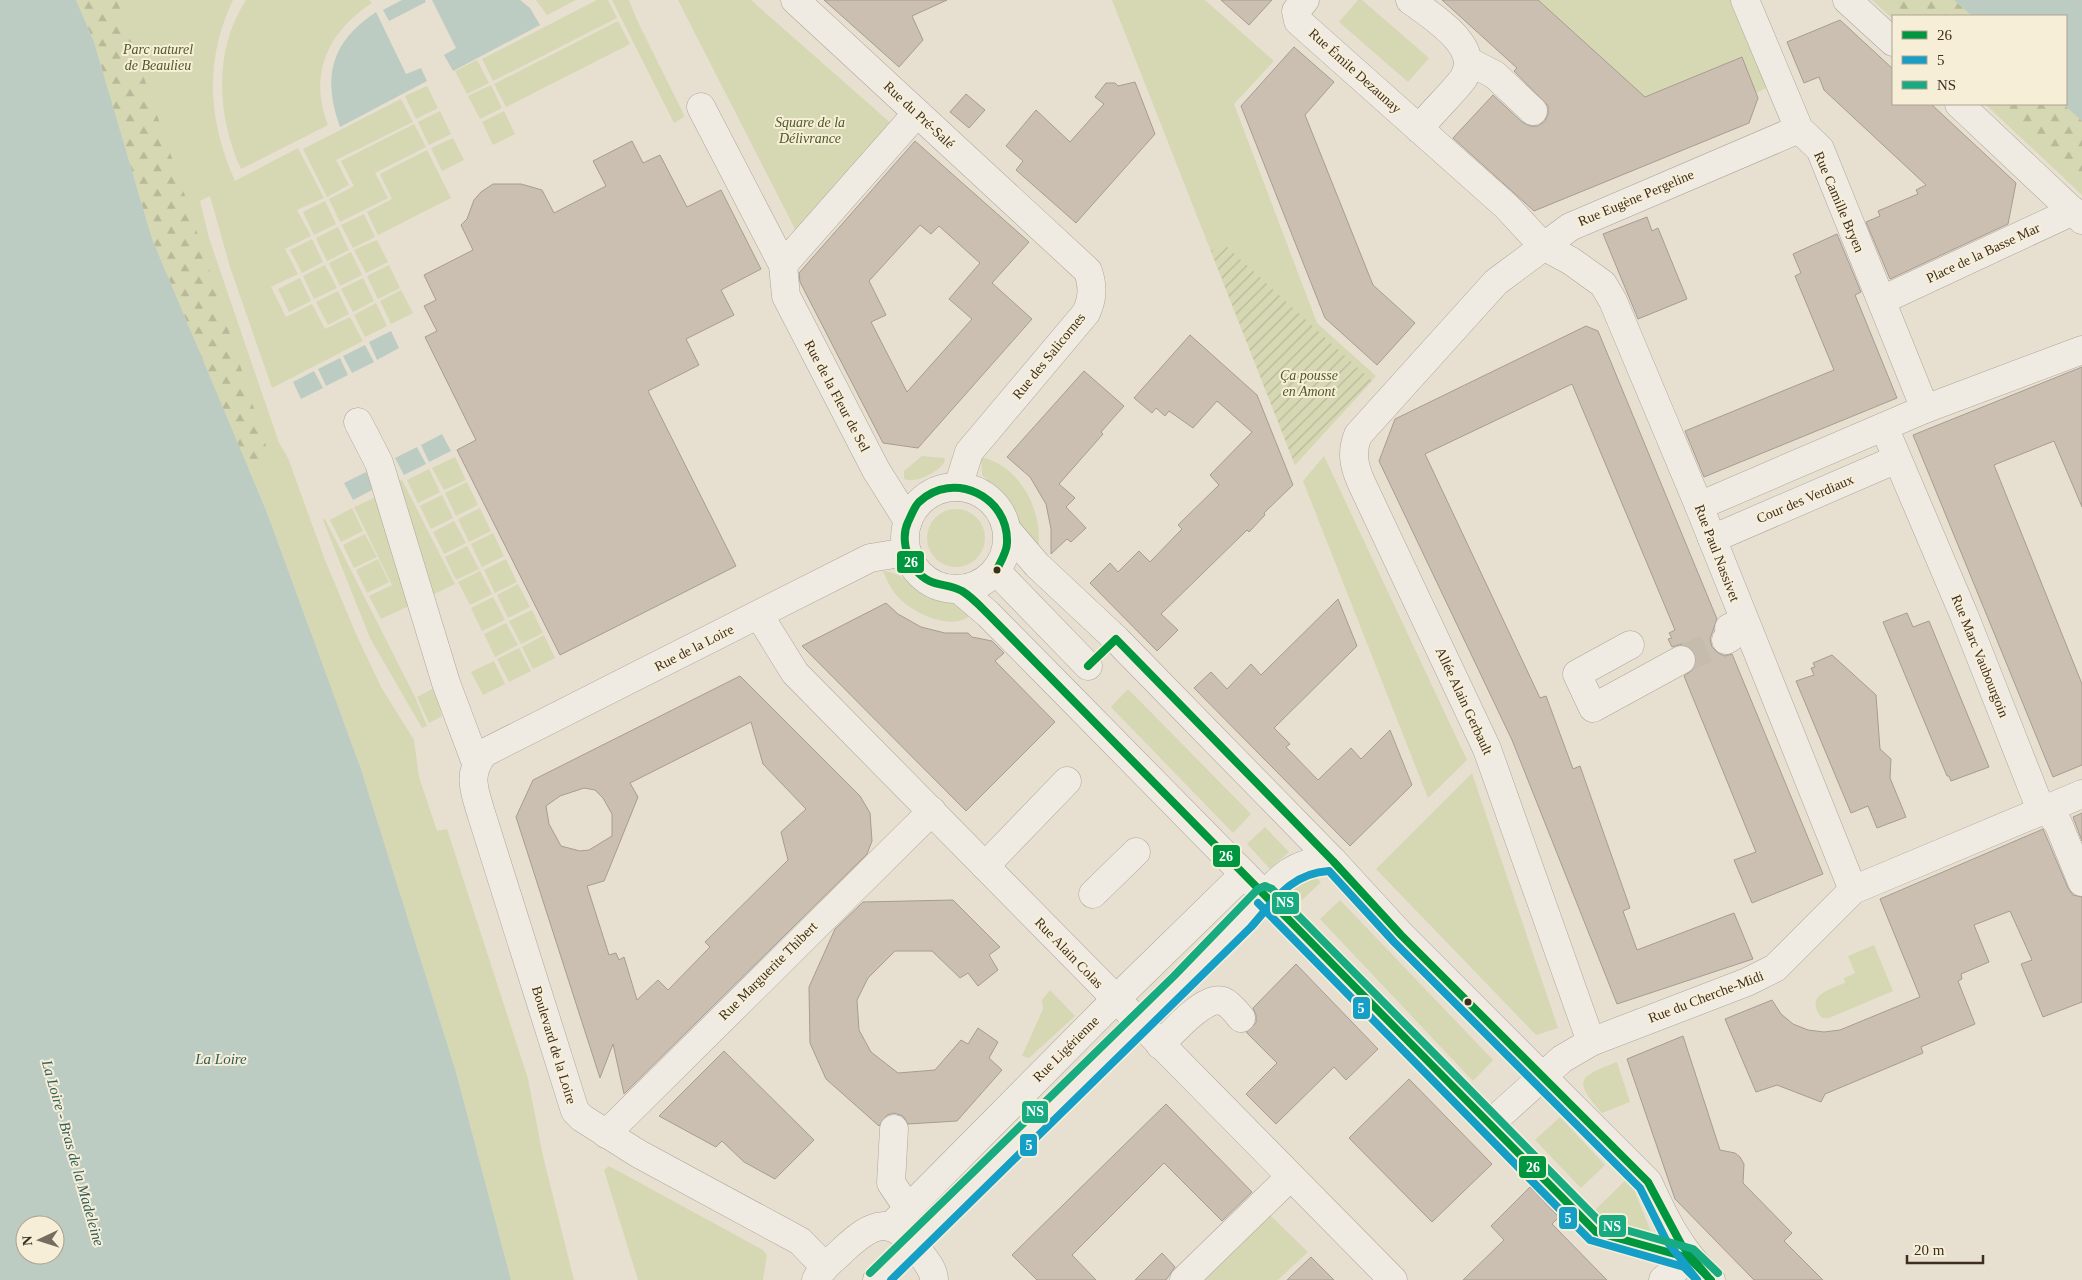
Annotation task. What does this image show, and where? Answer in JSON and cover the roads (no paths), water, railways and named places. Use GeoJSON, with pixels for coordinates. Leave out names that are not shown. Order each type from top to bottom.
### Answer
{"type":"FeatureCollection","features":[{"type":"Feature","properties":{"kind":"street","name":"Rue du Pré-Salé"},"geometry":{"type":"LineString","coordinates":[[795,0],[1045,229]]}},
{"type":"Feature","properties":{"kind":"street"},"geometry":{"type":"LineString","coordinates":[[1410,0],[1461,41],[1468,61],[1464,77],[1420,128]]}},
{"type":"Feature","properties":{"kind":"street","name":"Rue Camille Bryen"},"geometry":{"type":"LineString","coordinates":[[1744,0],[1799,129],[1820,149],[1925,409]]}},
{"type":"Feature","properties":{"kind":"street"},"geometry":{"type":"LineString","coordinates":[[1847,0],[1892,41]]}},
{"type":"Feature","properties":{"kind":"street","name":"Rue Émile Dezaunay"},"geometry":{"type":"LineString","coordinates":[[1300,5],[1298,21],[1506,206],[1543,246]]}},
{"type":"Feature","properties":{"kind":"street"},"geometry":{"type":"LineString","coordinates":[[1468,61],[1495,74],[1533,111]]}},
{"type":"Feature","properties":{"kind":"street"},"geometry":{"type":"LineString","coordinates":[[1960,105],[2077,216]]}},
{"type":"Feature","properties":{"kind":"street"},"geometry":{"type":"LineString","coordinates":[[701,107],[782,265],[917,113]]}},
{"type":"Feature","properties":{"kind":"street","name":"Rue Eugène Pergeline"},"geometry":{"type":"LineString","coordinates":[[1407,381],[1496,282],[1577,223],[1799,129]]}},
{"type":"Feature","properties":{"kind":"street","name":"Place de la Basse Mar"},"geometry":{"type":"LineString","coordinates":[[1893,295],[2077,216]]}},
{"type":"Feature","properties":{"kind":"street","name":"Rue des Salicornes"},"geometry":{"type":"LineString","coordinates":[[958,487],[969,452],[1056,351],[1090,305],[1092,284],[1088,271],[1045,229]]}},
{"type":"Feature","properties":{"kind":"street","name":"Rue Paul Nassivet"},"geometry":{"type":"LineString","coordinates":[[1543,246],[1571,261],[1603,284],[1614,302],[1712,539],[1735,630],[1853,890]]}},
{"type":"Feature","properties":{"kind":"street","name":"Rue de la Fleur de Sel"},"geometry":{"type":"LineString","coordinates":[[782,265],[786,296],[871,462],[908,520]]}},
{"type":"Feature","properties":{"kind":"street"},"geometry":{"type":"LineString","coordinates":[[1699,506],[1925,409],[2082,350]]}},
{"type":"Feature","properties":{"kind":"street","name":"Allée Alain Gerbault"},"geometry":{"type":"LineString","coordinates":[[1407,381],[1358,435],[1354,449],[1356,471],[1487,748],[1591,1042]]}},
{"type":"Feature","properties":{"kind":"street"},"geometry":{"type":"LineString","coordinates":[[358,422],[378,463],[446,683],[480,758]]}},
{"type":"Feature","properties":{"kind":"street","name":"Rue Marc Vaubourgoin"},"geometry":{"type":"LineString","coordinates":[[1884,427],[1964,615],[2037,800],[2058,823],[2082,882]]}},
{"type":"Feature","properties":{"kind":"street","name":"Cour des Verdiaux"},"geometry":{"type":"LineString","coordinates":[[1712,539],[1897,460]]}},
{"type":"Feature","properties":{"kind":"street"},"geometry":{"type":"LineString","coordinates":[[958,487],[973,490],[989,498],[1002,514],[1007,530],[1006,552],[996,571],[982,583],[960,590],[943,588],[926,581],[915,570],[907,552],[905,538],[908,520],[917,505],[928,495],[944,488],[958,487]]}},
{"type":"Feature","properties":{"kind":"street"},"geometry":{"type":"LineString","coordinates":[[1007,530],[1037,564],[1116,639],[1402,935],[1648,1182],[1669,1225],[1689,1258],[1711,1280]]}},
{"type":"Feature","properties":{"kind":"street","name":"Rue de la Loire"},"geometry":{"type":"LineString","coordinates":[[480,758],[870,558],[907,552]]}},
{"type":"Feature","properties":{"kind":"street"},"geometry":{"type":"LineString","coordinates":[[996,571],[1088,666]]}},
{"type":"Feature","properties":{"kind":"street"},"geometry":{"type":"LineString","coordinates":[[960,590],[988,614],[1491,1123],[1596,1232],[1689,1258]]}},
{"type":"Feature","properties":{"kind":"street","name":"Rue Alain Colas"},"geometry":{"type":"LineString","coordinates":[[759,615],[777,647],[795,673],[1115,1000],[1393,1280]]}},
{"type":"Feature","properties":{"kind":"street"},"geometry":{"type":"LineString","coordinates":[[1065,692],[1116,639]]}},
{"type":"Feature","properties":{"kind":"street"},"geometry":{"type":"LineString","coordinates":[[1630,645],[1577,674],[1592,708],[1681,660]]}},
{"type":"Feature","properties":{"kind":"street","name":"Boulevard de la Loire"},"geometry":{"type":"LineString","coordinates":[[480,758],[473,786],[570,1102],[582,1118],[606,1134],[800,1242],[821,1273]]}},
{"type":"Feature","properties":{"kind":"street"},"geometry":{"type":"LineString","coordinates":[[985,866],[1067,781]]}},
{"type":"Feature","properties":{"kind":"street","name":"Rue du Cherche-Midi"},"geometry":{"type":"LineString","coordinates":[[1491,1123],[1562,1059],[1591,1042],[1764,975],[1775,968],[1853,890],[2082,794]]}},
{"type":"Feature","properties":{"kind":"street","name":"Rue Marguerite Thibert"},"geometry":{"type":"LineString","coordinates":[[606,1134],[932,811]]}},
{"type":"Feature","properties":{"kind":"street"},"geometry":{"type":"LineString","coordinates":[[1092,894],[1136,852]]}},
{"type":"Feature","properties":{"kind":"street"},"geometry":{"type":"LineString","coordinates":[[877,1280],[1244,920],[1282,874],[1315,860],[1332,861]]}},
{"type":"Feature","properties":{"kind":"street","name":"Rue Ligérienne"},"geometry":{"type":"LineString","coordinates":[[899,1217],[1115,1000],[1244,874]]}},
{"type":"Feature","properties":{"kind":"street"},"geometry":{"type":"LineString","coordinates":[[1160,1044],[1202,1006],[1214,1001],[1225,1002],[1241,1018]]}},
{"type":"Feature","properties":{"kind":"street"},"geometry":{"type":"LineString","coordinates":[[894,1128],[891,1183],[899,1217],[898,1230],[913,1244],[931,1268],[934,1280]]}},
{"type":"Feature","properties":{"kind":"street"},"geometry":{"type":"LineString","coordinates":[[1184,1280],[1290,1177]]}},
{"type":"Feature","properties":{"kind":"street"},"geometry":{"type":"LineString","coordinates":[[821,1273],[861,1233],[899,1217]]}},
{"type":"Feature","properties":{"kind":"street"},"geometry":{"type":"LineString","coordinates":[[1663,1280],[1689,1258]]}},
{"type":"Feature","properties":{"kind":"water","name":"La Loire"},"geometry":{"type":"Polygon","coordinates":[[[0,0],[76,0],[94,42],[152,239],[266,510],[361,769],[456,1072],[511,1280],[0,1280],[0,0]]]}},
{"type":"Feature","properties":{"kind":"water"},"geometry":{"type":"Polygon","coordinates":[[[402,0],[425,0],[426,2],[389,21],[383,10],[402,0]]]}},
{"type":"Feature","properties":{"kind":"water"},"geometry":{"type":"Polygon","coordinates":[[[432,0],[520,0],[530,8],[540,25],[453,71],[444,55],[456,48],[432,0]]]}},
{"type":"Feature","properties":{"kind":"water"},"geometry":{"type":"Polygon","coordinates":[[[1954,0],[2082,0],[2082,121],[2064,105],[2067,105],[2067,15],[1971,15],[1954,0]]]}},
{"type":"Feature","properties":{"kind":"water"},"geometry":{"type":"Polygon","coordinates":[[[376,12],[406,74],[421,68],[427,81],[340,127],[332,92],[334,62],[340,48],[349,35],[376,12]]]}},
{"type":"Feature","properties":{"kind":"water"},"geometry":{"type":"Polygon","coordinates":[[[391,331],[399,348],[377,360],[369,342],[391,331]]]}},
{"type":"Feature","properties":{"kind":"water"},"geometry":{"type":"Polygon","coordinates":[[[365,345],[374,362],[352,373],[343,356],[365,345]]]}},
{"type":"Feature","properties":{"kind":"water"},"geometry":{"type":"Polygon","coordinates":[[[340,358],[348,375],[326,386],[318,369],[340,358]]]}},
{"type":"Feature","properties":{"kind":"water"},"geometry":{"type":"Polygon","coordinates":[[[314,371],[323,388],[301,399],[293,382],[314,371]]]}},
{"type":"Feature","properties":{"kind":"water"},"geometry":{"type":"Polygon","coordinates":[[[442,434],[451,451],[429,462],[421,445],[442,434]]]}},
{"type":"Feature","properties":{"kind":"water"},"geometry":{"type":"Polygon","coordinates":[[[417,447],[426,464],[404,475],[395,458],[417,447]]]}},
{"type":"Feature","properties":{"kind":"water"},"geometry":{"type":"Polygon","coordinates":[[[366,472],[374,489],[353,500],[344,483],[366,472]]]}},
{"type":"Feature","properties":{"kind":"tunnel"},"geometry":{"type":"LineString","coordinates":[[1681,660],[1726,640]]}},
{"type":"Feature","properties":{"kind":"park label","name":"Parc naturel de Beaulieu"},"geometry":{"type":"Point","coordinates":[158,58]}},
{"type":"Feature","properties":{"kind":"park label","name":"Square de la Délivrance"},"geometry":{"type":"Point","coordinates":[810,130]}},
{"type":"Feature","properties":{"kind":"park label","name":"Ça pousse en Amont"},"geometry":{"type":"Point","coordinates":[1309,384]}},
{"type":"Feature","properties":{"kind":"water label","name":"La Loire - Bras de la Madeleine"},"geometry":{"type":"Point","coordinates":[73,1153]}}]}
